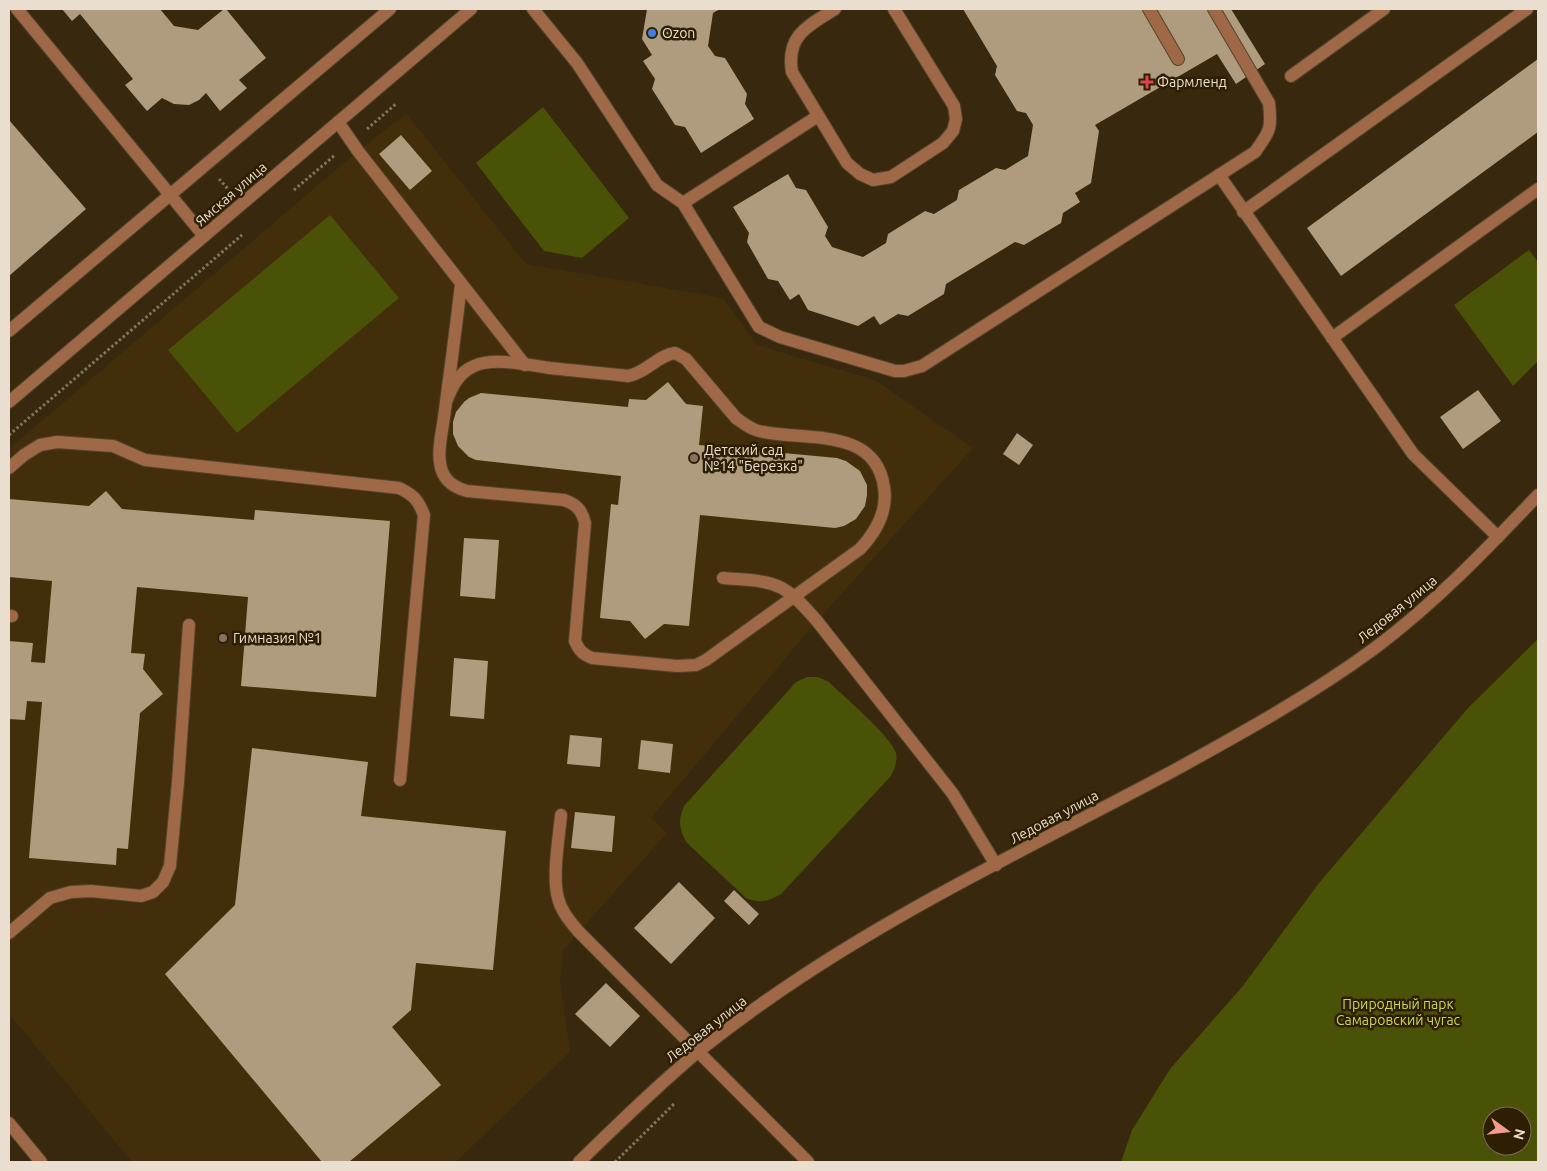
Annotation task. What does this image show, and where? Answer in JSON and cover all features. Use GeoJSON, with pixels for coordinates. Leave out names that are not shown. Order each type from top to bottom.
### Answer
{"type":"FeatureCollection","features":[{"type":"Feature","properties":{"kind":"street"},"geometry":{"type":"LineString","coordinates":[[17,9],[204,236]]}},
{"type":"Feature","properties":{"kind":"street"},"geometry":{"type":"LineString","coordinates":[[9,331],[390,9]]}},
{"type":"Feature","properties":{"kind":"street","name":"Ямская улица"},"geometry":{"type":"LineString","coordinates":[[9,402],[471,9]]}},
{"type":"Feature","properties":{"kind":"street"},"geometry":{"type":"LineString","coordinates":[[533,9],[577,63],[657,185],[683,203],[759,327],[780,337],[895,371],[904,371],[922,366],[1255,152],[1269,131],[1269,104],[1214,9]]}},
{"type":"Feature","properties":{"kind":"street"},"geometry":{"type":"LineString","coordinates":[[835,9],[805,28],[795,42],[789,57],[792,72],[847,163],[860,174],[873,180],[891,177],[943,143],[953,131],[956,119],[954,106],[894,9]]}},
{"type":"Feature","properties":{"kind":"street"},"geometry":{"type":"LineString","coordinates":[[1149,9],[1178,59]]}},
{"type":"Feature","properties":{"kind":"street"},"geometry":{"type":"LineString","coordinates":[[1291,76],[1384,9]]}},
{"type":"Feature","properties":{"kind":"street"},"geometry":{"type":"LineString","coordinates":[[1243,212],[1527,9]]}},
{"type":"Feature","properties":{"kind":"street"},"geometry":{"type":"LineString","coordinates":[[683,203],[818,116]]}},
{"type":"Feature","properties":{"kind":"street"},"geometry":{"type":"LineString","coordinates":[[338,122],[351,142],[525,365]]}},
{"type":"Feature","properties":{"kind":"street"},"geometry":{"type":"LineString","coordinates":[[1219,175],[1413,454],[1498,537]]}},
{"type":"Feature","properties":{"kind":"street"},"geometry":{"type":"LineString","coordinates":[[1332,338],[1538,189]]}},
{"type":"Feature","properties":{"kind":"street"},"geometry":{"type":"LineString","coordinates":[[446,402],[458,378],[464,371],[475,365],[496,362],[628,376],[638,375],[666,356],[675,353],[686,359],[736,418],[746,425],[759,431],[847,442],[858,447],[875,464],[882,477],[885,502],[876,529],[860,549],[706,660],[696,665],[677,666],[592,658],[584,655],[575,641],[585,523],[584,516],[579,508],[564,500],[468,491],[452,484],[445,478],[441,470],[439,459],[446,402],[461,284]]}},
{"type":"Feature","properties":{"kind":"street"},"geometry":{"type":"LineString","coordinates":[[9,468],[24,454],[40,445],[56,442],[113,446],[145,460],[399,488],[411,493],[419,503],[424,515],[400,780]]}},
{"type":"Feature","properties":{"kind":"street","name":"Ледовая улица"},"geometry":{"type":"LineString","coordinates":[[578,1162],[699,1051],[748,1014],[826,962],[899,917],[1251,729],[1326,682],[1424,610],[1538,495]]}},
{"type":"Feature","properties":{"kind":"street"},"geometry":{"type":"LineString","coordinates":[[723,578],[765,582],[782,588],[794,597],[817,621],[954,794],[996,865]]}},
{"type":"Feature","properties":{"kind":"street"},"geometry":{"type":"LineString","coordinates":[[11,924],[50,898],[71,892],[91,891],[141,896],[153,892],[164,882],[170,866],[189,625]]}},
{"type":"Feature","properties":{"kind":"street"},"geometry":{"type":"LineString","coordinates":[[561,815],[556,878],[558,898],[566,916],[585,938],[808,1162]]}},
{"type":"Feature","properties":{"kind":"street"},"geometry":{"type":"LineString","coordinates":[[9,1123],[41,1162]]}},
{"type":"Feature","properties":{"kind":"path"},"geometry":{"type":"LineString","coordinates":[[293,191],[397,103]]}},
{"type":"Feature","properties":{"kind":"path"},"geometry":{"type":"LineString","coordinates":[[9,435],[249,228]]}},
{"type":"Feature","properties":{"kind":"path"},"geometry":{"type":"LineString","coordinates":[[614,1162],[677,1101]]}},
{"type":"Feature","properties":{"kind":"shaded area","name":"Гимназия №1"},"geometry":{"type":"Polygon","coordinates":[[[406,113],[526,264],[723,298],[757,345],[875,380],[973,448],[817,621],[651,818],[667,833],[563,950],[560,982],[570,1052],[456,1162],[132,1162],[9,1014],[9,449],[344,163],[406,113]]]}},
{"type":"Feature","properties":{"kind":"green space"},"geometry":{"type":"Polygon","coordinates":[[[543,107],[629,218],[582,258],[544,251],[476,163],[543,107]]]}},
{"type":"Feature","properties":{"kind":"green space"},"geometry":{"type":"Polygon","coordinates":[[[330,215],[399,298],[237,433],[168,350],[330,215]]]}},
{"type":"Feature","properties":{"kind":"green space"},"geometry":{"type":"Polygon","coordinates":[[[1529,250],[1538,262],[1538,361],[1513,386],[1454,305],[1529,250]]]}},
{"type":"Feature","properties":{"kind":"green space","name":"Природный парк Самаровский чугас"},"geometry":{"type":"Polygon","coordinates":[[[1538,639],[1538,1162],[1121,1162],[1132,1130],[1170,1069],[1242,987],[1319,883],[1468,708],[1538,639]]]}},
{"type":"Feature","properties":{"kind":"green space"},"geometry":{"type":"Polygon","coordinates":[[[807,677],[818,677],[829,682],[866,716],[892,746],[896,753],[895,765],[891,776],[781,894],[764,901],[751,900],[746,898],[686,842],[681,828],[681,816],[684,806],[796,682],[807,677]]]}},
{"type":"Feature","properties":{"kind":"building"},"geometry":{"type":"Polygon","coordinates":[[[62,9],[160,9],[174,26],[198,30],[226,9],[266,58],[239,80],[247,88],[220,111],[206,93],[199,100],[189,105],[174,104],[162,98],[147,111],[125,85],[133,79],[80,14],[72,21],[62,9]]]}},
{"type":"Feature","properties":{"kind":"building"},"geometry":{"type":"Polygon","coordinates":[[[647,9],[720,9],[713,13],[708,46],[715,56],[725,58],[747,94],[745,104],[754,119],[701,153],[685,127],[675,125],[652,89],[655,79],[643,61],[652,55],[642,39],[647,9]]]}},
{"type":"Feature","properties":{"kind":"building"},"geometry":{"type":"Polygon","coordinates":[[[963,9],[1231,9],[1265,64],[1236,84],[1217,54],[1095,125],[1099,131],[1091,183],[1075,193],[1080,202],[1063,213],[1061,223],[1024,245],[1015,242],[946,284],[944,294],[908,316],[898,314],[880,325],[874,316],[858,326],[808,310],[799,294],[790,300],[778,281],[768,279],[747,242],[749,233],[733,207],[788,174],[796,188],[806,190],[828,227],[825,236],[832,247],[863,257],[886,243],[888,234],[925,211],[934,214],[957,200],[959,190],[996,168],[1005,170],[1028,156],[1033,125],[1026,113],[1017,111],[995,75],[997,66],[963,9]]]}},
{"type":"Feature","properties":{"kind":"building"},"geometry":{"type":"Polygon","coordinates":[[[1538,59],[1538,132],[1341,276],[1307,228],[1538,59]]]}},
{"type":"Feature","properties":{"kind":"building"},"geometry":{"type":"Polygon","coordinates":[[[9,120],[86,209],[9,276],[9,120]]]}},
{"type":"Feature","properties":{"kind":"building"},"geometry":{"type":"Polygon","coordinates":[[[401,135],[432,171],[410,190],[379,154],[401,135]]]}},
{"type":"Feature","properties":{"kind":"building"},"geometry":{"type":"Polygon","coordinates":[[[668,382],[686,404],[703,406],[699,445],[837,458],[846,461],[860,471],[867,485],[867,495],[865,506],[856,519],[844,526],[835,528],[700,515],[689,626],[664,624],[645,639],[630,621],[600,618],[611,504],[618,505],[621,476],[476,460],[469,457],[458,446],[453,434],[453,422],[456,412],[464,402],[481,393],[628,407],[629,399],[646,400],[668,382]]]}},
{"type":"Feature","properties":{"kind":"building"},"geometry":{"type":"Polygon","coordinates":[[[1478,390],[1501,421],[1463,449],[1440,417],[1478,390]]]}},
{"type":"Feature","properties":{"kind":"building"},"geometry":{"type":"Polygon","coordinates":[[[1017,433],[1033,445],[1019,465],[1003,454],[1017,433]]]}},
{"type":"Feature","properties":{"kind":"building"},"geometry":{"type":"Polygon","coordinates":[[[106,491],[122,509],[254,520],[255,510],[390,521],[376,697],[241,686],[248,597],[137,587],[131,653],[145,654],[143,669],[163,694],[140,713],[128,849],[117,848],[116,865],[29,858],[42,702],[27,701],[25,720],[9,719],[9,641],[33,643],[31,662],[45,663],[52,581],[9,577],[9,499],[89,506],[106,491]]]}},
{"type":"Feature","properties":{"kind":"building"},"geometry":{"type":"Polygon","coordinates":[[[464,538],[499,540],[495,599],[460,596],[464,538]]]}},
{"type":"Feature","properties":{"kind":"building"},"geometry":{"type":"Polygon","coordinates":[[[454,658],[488,661],[484,719],[450,716],[454,658]]]}},
{"type":"Feature","properties":{"kind":"building"},"geometry":{"type":"Polygon","coordinates":[[[570,735],[602,738],[600,767],[567,764],[570,735]]]}},
{"type":"Feature","properties":{"kind":"building"},"geometry":{"type":"Polygon","coordinates":[[[641,740],[673,744],[670,773],[638,769],[641,740]]]}},
{"type":"Feature","properties":{"kind":"building"},"geometry":{"type":"Polygon","coordinates":[[[252,748],[368,762],[361,816],[506,831],[493,970],[416,963],[411,1010],[392,1027],[441,1085],[349,1162],[322,1162],[165,974],[235,905],[252,748]]]}},
{"type":"Feature","properties":{"kind":"building"},"geometry":{"type":"Polygon","coordinates":[[[575,812],[615,816],[612,852],[571,848],[575,812]]]}},
{"type":"Feature","properties":{"kind":"building"},"geometry":{"type":"Polygon","coordinates":[[[679,882],[715,918],[671,964],[634,928],[679,882]]]}},
{"type":"Feature","properties":{"kind":"building"},"geometry":{"type":"Polygon","coordinates":[[[734,890],[759,914],[749,925],[724,901],[734,890]]]}},
{"type":"Feature","properties":{"kind":"building"},"geometry":{"type":"Polygon","coordinates":[[[606,983],[640,1016],[610,1047],[575,1014],[606,983]]]}},
{"type":"Feature","properties":{"kind":"place","name":"Ozon"},"geometry":{"type":"Point","coordinates":[652,33]}},
{"type":"Feature","properties":{"kind":"place","name":"Фармленд"},"geometry":{"type":"Point","coordinates":[1147,82]}},
{"type":"Feature","properties":{"kind":"place","name":"Детский сад №14 \"Березка\""},"geometry":{"type":"Point","coordinates":[694,458]}},
{"type":"Feature","properties":{"kind":"place","name":"Гимназия №1"},"geometry":{"type":"Point","coordinates":[223,638]}}]}
